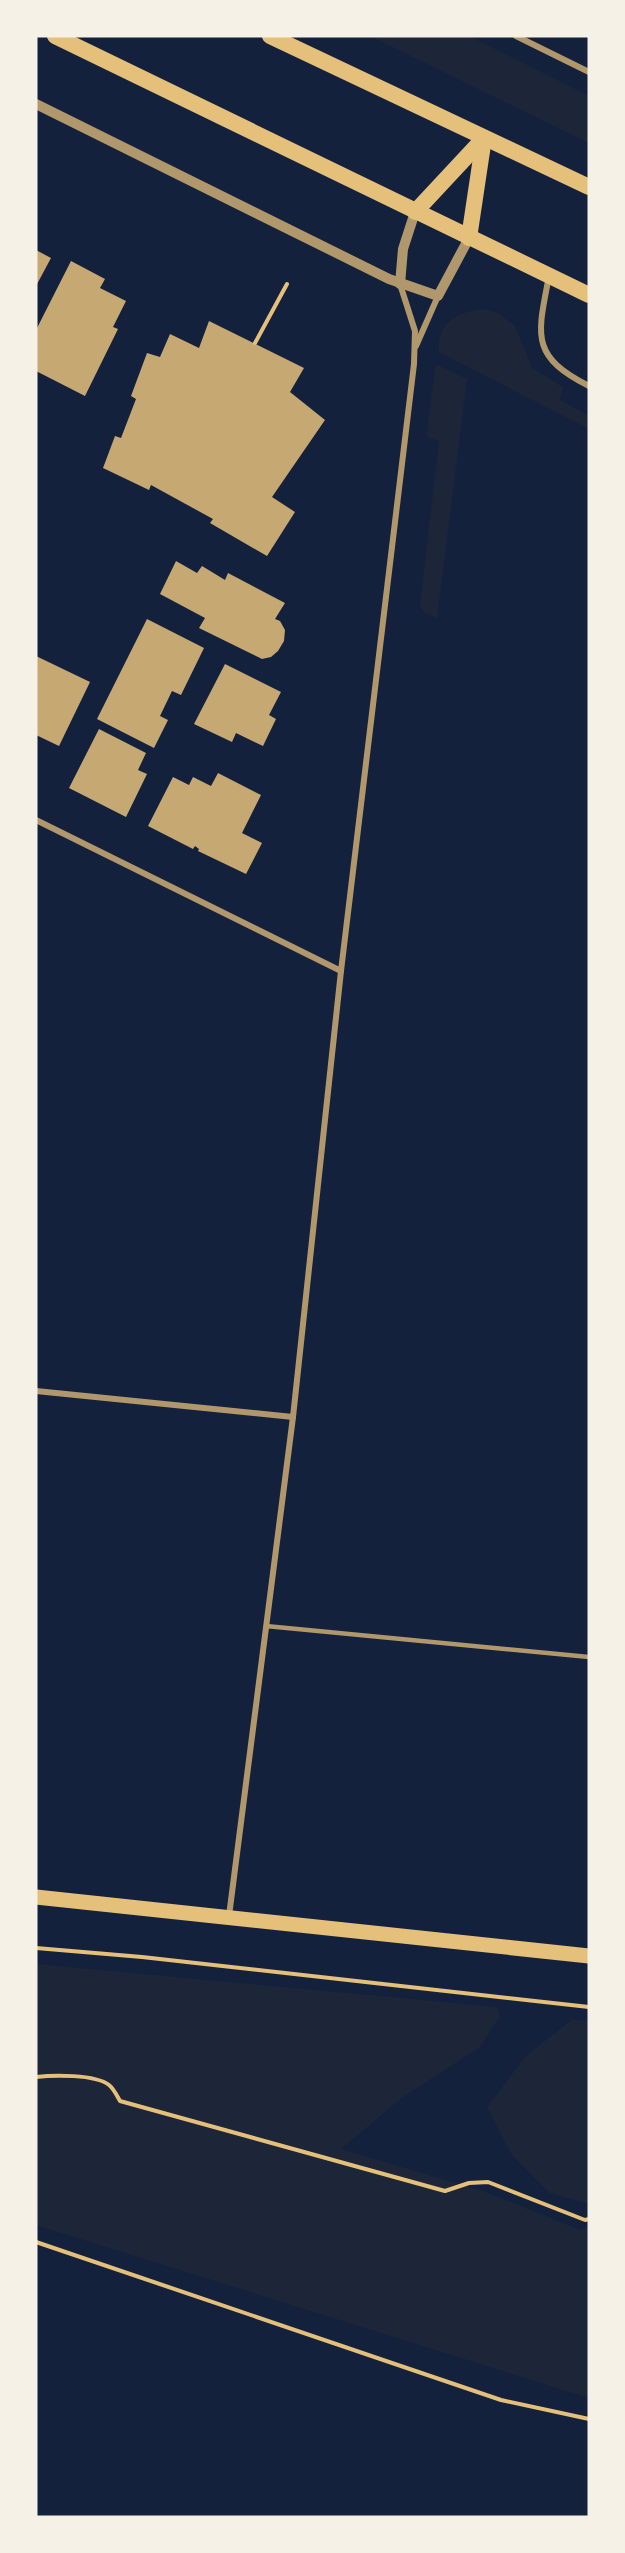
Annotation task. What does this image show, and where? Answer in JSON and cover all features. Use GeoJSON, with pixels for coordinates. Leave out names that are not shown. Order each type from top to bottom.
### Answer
{"type":"FeatureCollection","features":[{"type":"Feature","properties":{"kind":"highway"},"geometry":{"type":"LineString","coordinates":[[55,36],[589,295]]}},
{"type":"Feature","properties":{"kind":"highway"},"geometry":{"type":"LineString","coordinates":[[270,36],[589,186]]}},
{"type":"Feature","properties":{"kind":"highway"},"geometry":{"type":"LineString","coordinates":[[415,212],[484,138]]}},
{"type":"Feature","properties":{"kind":"highway"},"geometry":{"type":"LineString","coordinates":[[469,238],[484,138]]}},
{"type":"Feature","properties":{"kind":"main road"},"geometry":{"type":"LineString","coordinates":[[36,1897],[589,1956]]}},
{"type":"Feature","properties":{"kind":"street"},"geometry":{"type":"LineString","coordinates":[[516,36],[589,72]]}},
{"type":"Feature","properties":{"kind":"street"},"geometry":{"type":"LineString","coordinates":[[36,104],[400,284],[438,296]]}},
{"type":"Feature","properties":{"kind":"street"},"geometry":{"type":"LineString","coordinates":[[229,1917],[293,1417],[341,971],[416,346],[413,324],[400,284],[403,249],[415,212]]}},
{"type":"Feature","properties":{"kind":"street"},"geometry":{"type":"LineString","coordinates":[[416,346],[438,296],[469,238]]}},
{"type":"Feature","properties":{"kind":"street"},"geometry":{"type":"LineString","coordinates":[[549,275],[540,331],[544,348],[547,356],[559,368],[589,386]]}},
{"type":"Feature","properties":{"kind":"street"},"geometry":{"type":"LineString","coordinates":[[36,820],[341,971]]}},
{"type":"Feature","properties":{"kind":"street"},"geometry":{"type":"LineString","coordinates":[[36,1390],[293,1417]]}},
{"type":"Feature","properties":{"kind":"lane"},"geometry":{"type":"LineString","coordinates":[[266,1626],[589,1657]]}},
{"type":"Feature","properties":{"kind":"path"},"geometry":{"type":"LineString","coordinates":[[255,343],[287,284]]}},
{"type":"Feature","properties":{"kind":"path"},"geometry":{"type":"LineString","coordinates":[[36,1948],[142,1957],[589,2007]]}},
{"type":"Feature","properties":{"kind":"path"},"geometry":{"type":"LineString","coordinates":[[36,2077],[52,2075],[98,2080],[110,2086],[120,2101],[445,2191],[469,2183],[488,2182],[585,2220],[589,2219]]}},
{"type":"Feature","properties":{"kind":"path"},"geometry":{"type":"LineString","coordinates":[[36,2242],[501,2400],[589,2420]]}},
{"type":"Feature","properties":{"kind":"shaded area"},"geometry":{"type":"Polygon","coordinates":[[[370,36],[469,36],[589,96],[589,143],[370,36]]]}},
{"type":"Feature","properties":{"kind":"shaded area"},"geometry":{"type":"Polygon","coordinates":[[[484,309],[498,313],[515,326],[532,368],[563,387],[560,400],[589,416],[589,429],[439,352],[441,333],[451,320],[466,312],[484,309]]]}},
{"type":"Feature","properties":{"kind":"shaded area"},"geometry":{"type":"Polygon","coordinates":[[[438,365],[467,379],[437,618],[425,613],[420,607],[439,441],[428,437],[427,434],[435,367],[438,365]]]}},
{"type":"Feature","properties":{"kind":"shaded area"},"geometry":{"type":"Polygon","coordinates":[[[36,1964],[497,2007],[500,2016],[480,2047],[403,2097],[341,2149],[483,2191],[580,2230],[589,2227],[589,2398],[36,2225],[36,1964]]]}},
{"type":"Feature","properties":{"kind":"shaded area"},"geometry":{"type":"Polygon","coordinates":[[[573,2019],[589,2021],[589,2204],[549,2193],[512,2155],[487,2107],[526,2056],[573,2019]]]}},
{"type":"Feature","properties":{"kind":"building"},"geometry":{"type":"Polygon","coordinates":[[[36,250],[51,258],[36,286],[36,250]]]}},
{"type":"Feature","properties":{"kind":"building"},"geometry":{"type":"Polygon","coordinates":[[[71,261],[105,279],[100,288],[126,301],[113,327],[118,329],[85,396],[36,371],[36,330],[71,261]]]}},
{"type":"Feature","properties":{"kind":"building"},"geometry":{"type":"Polygon","coordinates":[[[209,321],[304,368],[290,392],[325,420],[272,497],[295,512],[267,556],[210,523],[213,519],[151,485],[149,490],[103,468],[115,436],[121,438],[136,399],[131,396],[147,353],[160,357],[170,334],[199,348],[209,321]]]}},
{"type":"Feature","properties":{"kind":"building"},"geometry":{"type":"Polygon","coordinates":[[[176,561],[197,573],[202,566],[225,580],[228,573],[285,603],[275,619],[280,621],[285,630],[284,641],[278,651],[271,657],[262,659],[199,628],[205,618],[160,594],[176,561]]]}},
{"type":"Feature","properties":{"kind":"building"},"geometry":{"type":"Polygon","coordinates":[[[147,619],[204,648],[181,695],[172,691],[160,716],[168,720],[154,748],[97,719],[147,619]]]}},
{"type":"Feature","properties":{"kind":"building"},"geometry":{"type":"Polygon","coordinates":[[[36,656],[90,682],[59,746],[36,735],[36,656]]]}},
{"type":"Feature","properties":{"kind":"building"},"geometry":{"type":"Polygon","coordinates":[[[225,664],[281,692],[269,715],[276,719],[263,746],[236,733],[232,742],[194,724],[225,664]]]}},
{"type":"Feature","properties":{"kind":"building"},"geometry":{"type":"Polygon","coordinates":[[[99,729],[146,753],[138,770],[147,774],[126,817],[69,788],[99,729]]]}},
{"type":"Feature","properties":{"kind":"building"},"geometry":{"type":"Polygon","coordinates":[[[218,773],[261,795],[242,833],[262,843],[246,874],[198,851],[199,849],[195,846],[193,849],[148,826],[173,777],[189,785],[193,777],[211,786],[218,773]]]}}]}
